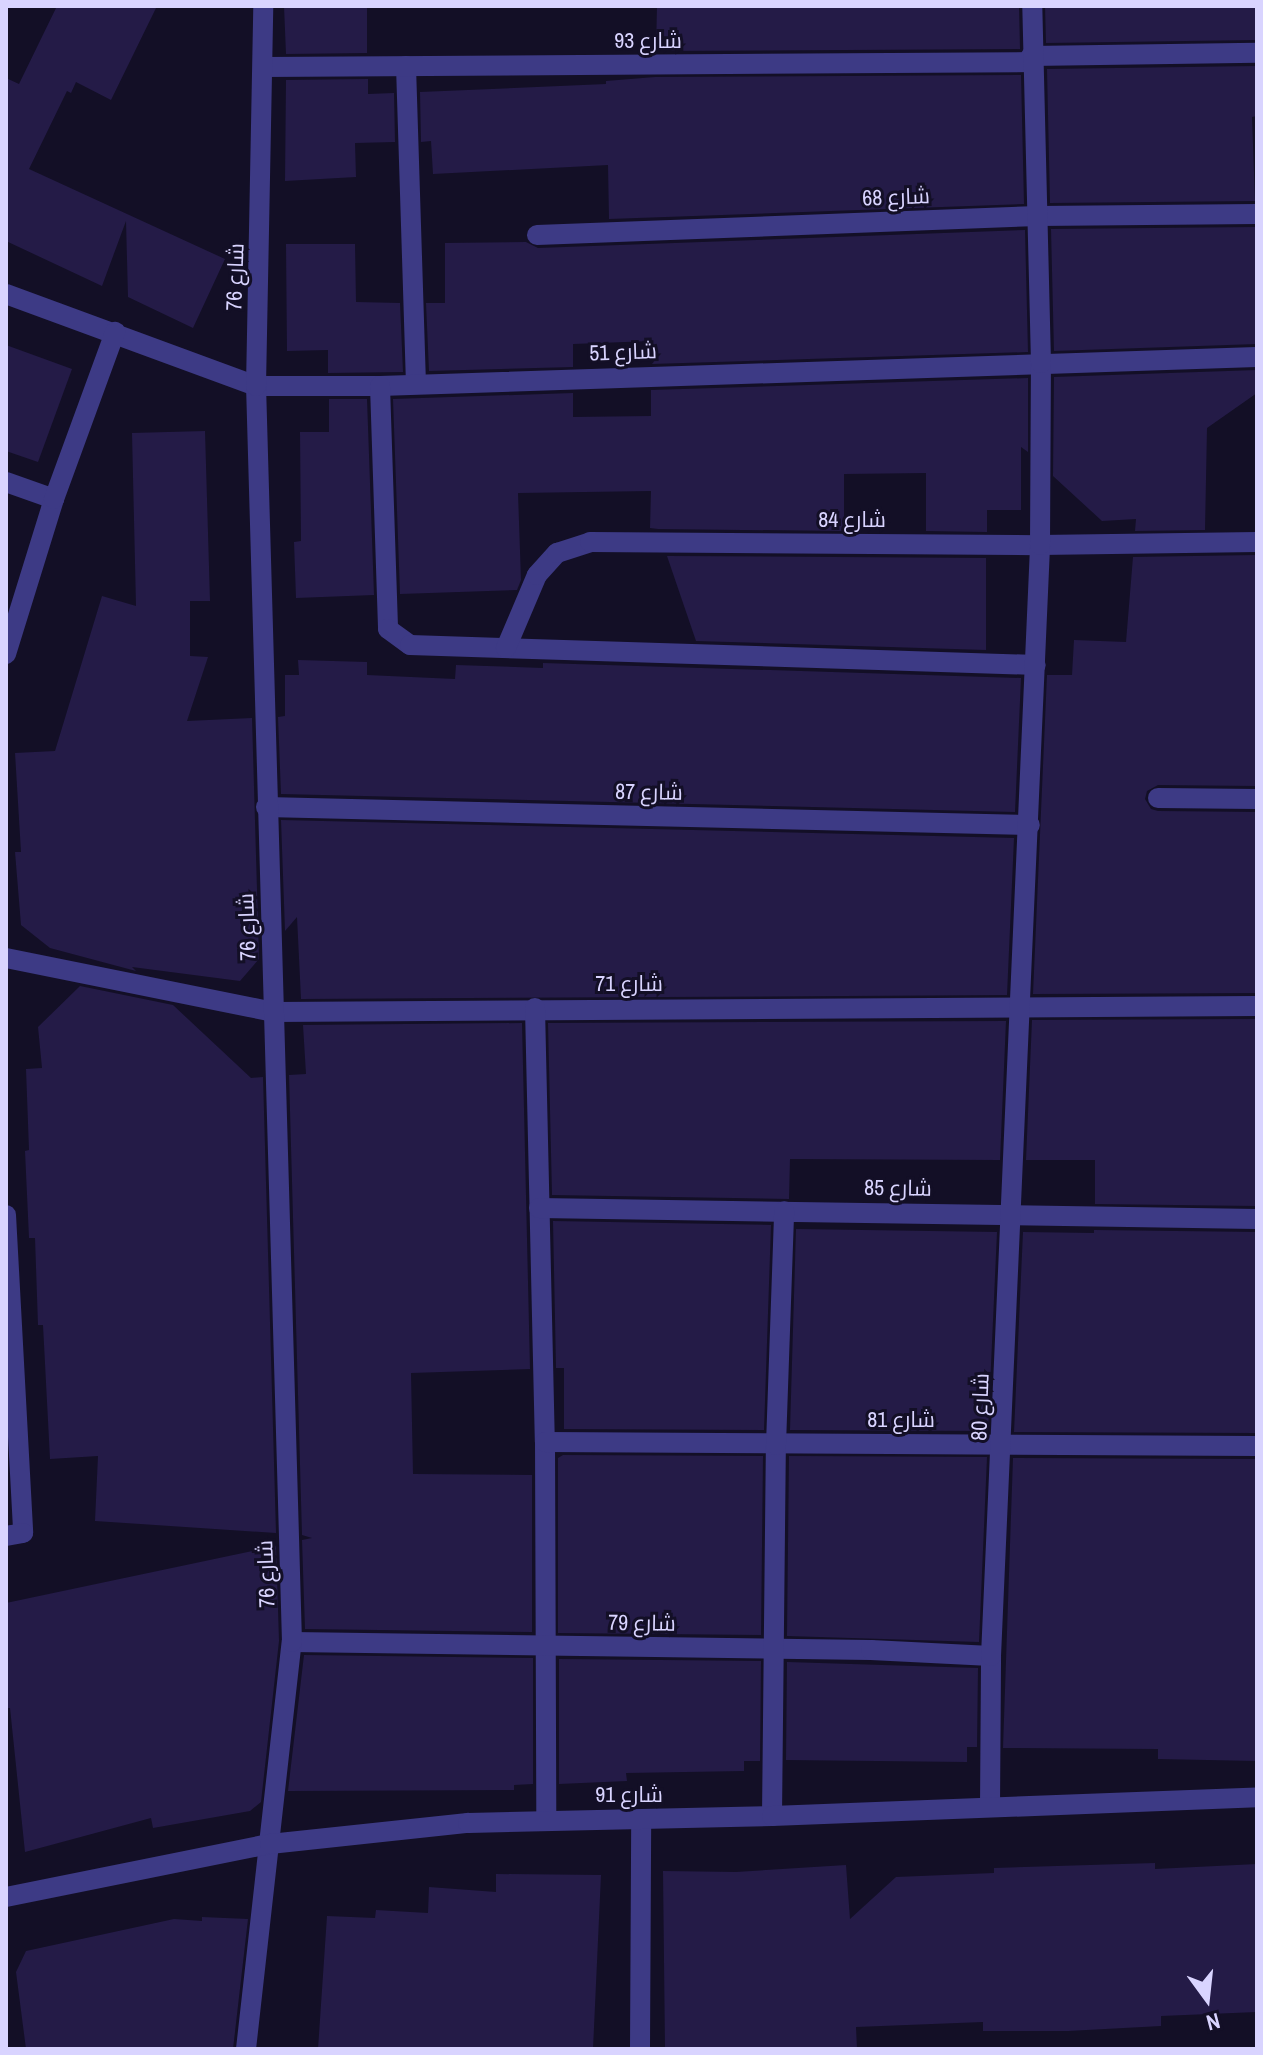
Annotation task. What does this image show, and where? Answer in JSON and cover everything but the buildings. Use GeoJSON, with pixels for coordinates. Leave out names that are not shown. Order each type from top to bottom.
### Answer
{"type":"FeatureCollection","features":[{"type":"Feature","properties":{"kind":"street","name":"شارع 76"},"geometry":{"type":"LineString","coordinates":[[246,2049],[292,1642],[256,386],[263,6]]}},
{"type":"Feature","properties":{"kind":"street","name":"شارع 80"},"geometry":{"type":"LineString","coordinates":[[990,1807],[991,1656],[1022,1009],[1040,545],[1041,363],[1032,6]]}},
{"type":"Feature","properties":{"kind":"street","name":"شارع 93"},"geometry":{"type":"LineString","coordinates":[[264,67],[1032,59],[1257,53]]}},
{"type":"Feature","properties":{"kind":"street"},"geometry":{"type":"LineString","coordinates":[[406,66],[416,383]]}},
{"type":"Feature","properties":{"kind":"street","name":"شارع 68"},"geometry":{"type":"LineString","coordinates":[[537,235],[1038,216],[1257,214]]}},
{"type":"Feature","properties":{"kind":"street","name":"شارع 51"},"geometry":{"type":"LineString","coordinates":[[6,294],[256,386],[380,386],[1257,357]]}},
{"type":"Feature","properties":{"kind":"street"},"geometry":{"type":"LineString","coordinates":[[6,654],[54,499],[115,332]]}},
{"type":"Feature","properties":{"kind":"street"},"geometry":{"type":"LineString","coordinates":[[380,386],[388,629],[410,645],[1036,665]]}},
{"type":"Feature","properties":{"kind":"street"},"geometry":{"type":"LineString","coordinates":[[6,482],[54,499]]}},
{"type":"Feature","properties":{"kind":"street","name":"شارع 84"},"geometry":{"type":"LineString","coordinates":[[506,648],[537,575],[557,553],[590,542],[1040,545],[1257,542]]}},
{"type":"Feature","properties":{"kind":"street"},"geometry":{"type":"LineString","coordinates":[[1158,798],[1257,799]]}},
{"type":"Feature","properties":{"kind":"street","name":"شارع 87"},"geometry":{"type":"LineString","coordinates":[[266,807],[1030,825]]}},
{"type":"Feature","properties":{"kind":"street","name":"شارع 71"},"geometry":{"type":"LineString","coordinates":[[6,958],[274,1012],[535,1008],[1257,1006]]}},
{"type":"Feature","properties":{"kind":"street"},"geometry":{"type":"LineString","coordinates":[[535,1008],[545,1442],[546,1819]]}},
{"type":"Feature","properties":{"kind":"street","name":"شارع 85"},"geometry":{"type":"LineString","coordinates":[[539,1208],[1257,1219]]}},
{"type":"Feature","properties":{"kind":"street"},"geometry":{"type":"LineString","coordinates":[[772,1816],[776,1445],[784,1211]]}},
{"type":"Feature","properties":{"kind":"street"},"geometry":{"type":"LineString","coordinates":[[6,1215],[23,1533],[6,1536]]}},
{"type":"Feature","properties":{"kind":"street","name":"شارع 81"},"geometry":{"type":"LineString","coordinates":[[545,1442],[1257,1446]]}},
{"type":"Feature","properties":{"kind":"street","name":"شارع 79"},"geometry":{"type":"LineString","coordinates":[[292,1642],[775,1648],[991,1656]]}},
{"type":"Feature","properties":{"kind":"street","name":"شارع 91"},"geometry":{"type":"LineString","coordinates":[[6,1897],[270,1844],[468,1823],[546,1819],[641,1821],[1257,1797]]}},
{"type":"Feature","properties":{"kind":"street"},"geometry":{"type":"LineString","coordinates":[[640,2049],[641,1821]]}}]}
